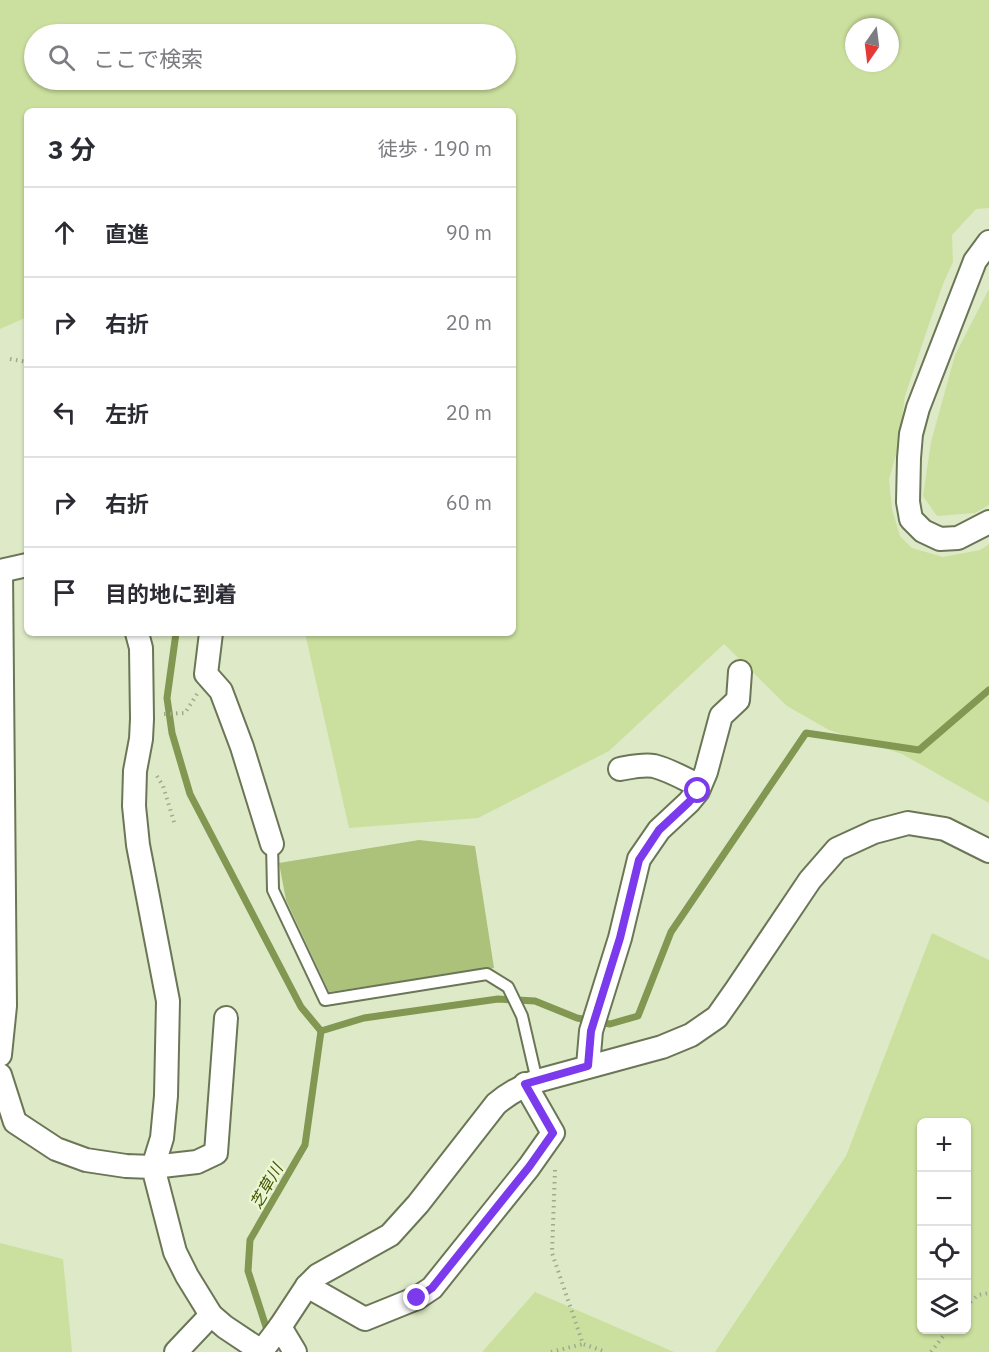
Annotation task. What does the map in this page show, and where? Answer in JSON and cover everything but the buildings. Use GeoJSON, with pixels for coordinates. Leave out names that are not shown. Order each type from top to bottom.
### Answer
{"type":"FeatureCollection","features":[{"type":"Feature","properties":{"kind":"street"},"geometry":{"type":"LineString","coordinates":[[989,242],[975,261],[918,408],[911,434],[908,502],[910,519],[922,531],[940,539],[958,538],[989,522]]}},
{"type":"Feature","properties":{"kind":"street"},"geometry":{"type":"LineString","coordinates":[[0,1055],[5,1006],[1,571],[24,566]]}},
{"type":"Feature","properties":{"kind":"street"},"geometry":{"type":"LineString","coordinates":[[138,636],[141,648],[142,719],[134,806],[138,845],[168,1001],[166,1096],[162,1138],[153,1167],[175,1252],[187,1276],[211,1314],[225,1327],[261,1351],[307,1286],[318,1275],[390,1235],[418,1204],[496,1104],[508,1093],[531,1083],[662,1047],[690,1035],[717,1017],[810,880],[837,849],[874,832],[908,823],[945,829],[989,851]]}},
{"type":"Feature","properties":{"kind":"street"},"geometry":{"type":"LineString","coordinates":[[211,636],[206,674],[220,691],[228,709],[272,844]]}},
{"type":"Feature","properties":{"kind":"street"},"geometry":{"type":"LineString","coordinates":[[588,1066],[593,1021],[620,938],[639,860],[659,830],[698,791],[706,772],[721,716],[738,700],[740,672]]}},
{"type":"Feature","properties":{"kind":"street"},"geometry":{"type":"LineString","coordinates":[[620,769],[654,766],[679,775],[699,786]]}},
{"type":"Feature","properties":{"kind":"street"},"geometry":{"type":"LineString","coordinates":[[0,1075],[15,1122],[57,1149],[86,1160],[126,1166],[153,1167],[197,1161],[216,1153],[226,1018]]}},
{"type":"Feature","properties":{"kind":"street"},"geometry":{"type":"LineString","coordinates":[[307,1286],[365,1319],[417,1298],[432,1288],[529,1167],[553,1133],[531,1083]]}},
{"type":"Feature","properties":{"kind":"street"},"geometry":{"type":"LineString","coordinates":[[176,1352],[211,1314]]}},
{"type":"Feature","properties":{"kind":"street"},"geometry":{"type":"LineString","coordinates":[[280,1327],[295,1352]]}},
{"type":"Feature","properties":{"kind":"lane"},"geometry":{"type":"LineString","coordinates":[[272,844],[273,890],[325,1000],[487,974],[508,987],[522,1016],[531,1083]]}},
{"type":"Feature","properties":{"kind":"path"},"geometry":{"type":"LineString","coordinates":[[10,359],[24,361]]}},
{"type":"Feature","properties":{"kind":"path"},"geometry":{"type":"LineString","coordinates":[[154,714],[185,713]]}},
{"type":"Feature","properties":{"kind":"path"},"geometry":{"type":"LineString","coordinates":[[136,765],[154,771],[163,786],[175,825]]}},
{"type":"Feature","properties":{"kind":"path"},"geometry":{"type":"LineString","coordinates":[[555,1181],[552,1252],[583,1344]]}},
{"type":"Feature","properties":{"kind":"path"},"geometry":{"type":"LineString","coordinates":[[971,1301],[978,1295],[989,1293]]}},
{"type":"Feature","properties":{"kind":"path"},"geometry":{"type":"LineString","coordinates":[[932,1352],[945,1334]]}},
{"type":"Feature","properties":{"kind":"path"},"geometry":{"type":"LineString","coordinates":[[551,1352],[583,1344],[606,1352]]}},
{"type":"Feature","properties":{"kind":"green space"},"geometry":{"type":"Polygon","coordinates":[[[0,0],[989,0],[989,208],[976,209],[952,235],[953,262],[943,284],[905,396],[898,448],[889,479],[892,509],[900,536],[912,548],[943,557],[980,550],[989,544],[989,803],[902,754],[829,730],[787,706],[724,644],[609,751],[478,818],[349,828],[306,636],[516,636],[516,108],[24,108],[24,318],[0,329],[0,0]]]}},
{"type":"Feature","properties":{"kind":"green space"},"geometry":{"type":"Polygon","coordinates":[[[989,289],[989,505],[975,513],[937,516],[923,496],[931,442],[955,355],[989,289]]]}},
{"type":"Feature","properties":{"kind":"green space"},"geometry":{"type":"Polygon","coordinates":[[[932,933],[989,960],[989,1352],[715,1352],[846,1156],[932,933]]]}},
{"type":"Feature","properties":{"kind":"green space"},"geometry":{"type":"Polygon","coordinates":[[[0,1243],[63,1259],[72,1352],[0,1352],[0,1243]]]}},
{"type":"Feature","properties":{"kind":"green space"},"geometry":{"type":"Polygon","coordinates":[[[535,1292],[674,1352],[482,1352],[535,1292]]]}},
{"type":"Feature","properties":{"kind":"waterway"},"geometry":{"type":"LineString","coordinates":[[176,636],[167,698],[172,733],[190,794],[301,1007],[321,1031]]}},
{"type":"Feature","properties":{"kind":"waterway"},"geometry":{"type":"LineString","coordinates":[[321,1031],[364,1018],[498,999],[535,1001],[577,1018],[610,1024],[638,1016],[671,932],[806,733],[919,750],[989,690]]}},
{"type":"Feature","properties":{"kind":"waterway","name":"芝草川"},"geometry":{"type":"LineString","coordinates":[[268,1333],[248,1271],[250,1240],[305,1145],[321,1031]]}},
{"type":"Feature","properties":{"kind":"route"},"geometry":{"type":"LineString","coordinates":[[417,1298],[432,1288],[529,1167],[553,1133],[525,1084],[588,1066],[589,1039],[620,938],[639,860],[659,830],[698,791]]}}]}
